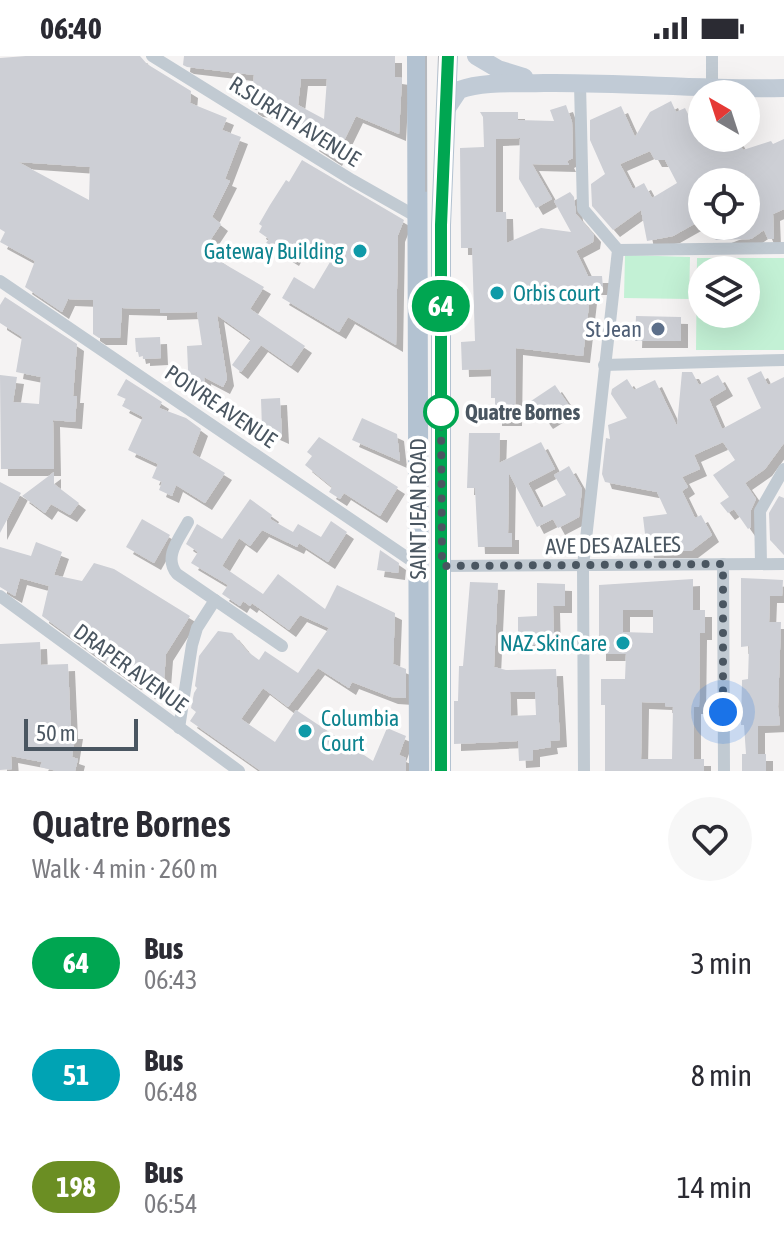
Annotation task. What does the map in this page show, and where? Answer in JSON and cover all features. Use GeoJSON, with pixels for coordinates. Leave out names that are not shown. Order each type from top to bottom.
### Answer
{"type":"FeatureCollection","features":[{"type":"Feature","properties":{"kind":"main road","name":"SAINT JEAN ROAD"},"geometry":{"type":"LineString","coordinates":[[417,56],[419,771]]}},
{"type":"Feature","properties":{"kind":"main road","name":"SAINT JEAN ROAD"},"geometry":{"type":"LineString","coordinates":[[441,771],[441,225],[448,56]]}},
{"type":"Feature","properties":{"kind":"main road"},"geometry":{"type":"LineString","coordinates":[[476,56],[512,74],[571,83]]}},
{"type":"Feature","properties":{"kind":"main road"},"geometry":{"type":"LineString","coordinates":[[445,111],[459,90],[468,87],[571,83],[688,88]]}},
{"type":"Feature","properties":{"kind":"main road"},"geometry":{"type":"LineString","coordinates":[[760,88],[784,88]]}},
{"type":"Feature","properties":{"kind":"street","name":"R.SURATH AVENUE"},"geometry":{"type":"LineString","coordinates":[[152,56],[419,218]]}},
{"type":"Feature","properties":{"kind":"street"},"geometry":{"type":"LineString","coordinates":[[712,56],[712,80]]}},
{"type":"Feature","properties":{"kind":"street"},"geometry":{"type":"LineString","coordinates":[[571,83],[583,209],[618,250],[583,566],[584,771]]}},
{"type":"Feature","properties":{"kind":"street"},"geometry":{"type":"LineString","coordinates":[[618,250],[784,248]]}},
{"type":"Feature","properties":{"kind":"street","name":"POIVRE AVENUE"},"geometry":{"type":"LineString","coordinates":[[0,281],[418,565]]}},
{"type":"Feature","properties":{"kind":"street"},"geometry":{"type":"LineString","coordinates":[[604,365],[784,360]]}},
{"type":"Feature","properties":{"kind":"street"},"geometry":{"type":"LineString","coordinates":[[761,564],[760,511],[784,469]]}},
{"type":"Feature","properties":{"kind":"street"},"geometry":{"type":"LineString","coordinates":[[188,522],[170,556],[170,566],[177,574],[282,646]]}},
{"type":"Feature","properties":{"kind":"street"},"geometry":{"type":"LineString","coordinates":[[723,564],[724,771]]}},
{"type":"Feature","properties":{"kind":"street","name":"AVE DES AZALEES"},"geometry":{"type":"LineString","coordinates":[[442,566],[784,564]]}},
{"type":"Feature","properties":{"kind":"street","name":"DRAPER AVENUE"},"geometry":{"type":"LineString","coordinates":[[0,596],[239,771]]}},
{"type":"Feature","properties":{"kind":"street"},"geometry":{"type":"LineString","coordinates":[[179,728],[192,645],[197,628],[215,600]]}},
{"type":"Feature","properties":{"kind":"green space"},"geometry":{"type":"Polygon","coordinates":[[[625,255],[688,257],[688,299],[624,298],[625,255]]]}},
{"type":"Feature","properties":{"kind":"green space"},"geometry":{"type":"Polygon","coordinates":[[[760,258],[784,258],[784,350],[696,350],[696,328],[760,328],[760,258]]]}},
{"type":"Feature","properties":{"kind":"building"},"geometry":{"type":"Polygon","coordinates":[[[140,56],[147,64],[191,91],[190,103],[227,118],[222,130],[241,137],[225,179],[230,181],[212,217],[221,224],[205,248],[221,262],[264,287],[250,309],[305,346],[291,366],[261,345],[241,372],[232,365],[251,339],[217,315],[227,379],[223,387],[204,377],[206,401],[189,393],[187,346],[202,345],[197,312],[160,313],[160,309],[122,308],[120,338],[99,338],[93,334],[93,300],[68,299],[62,312],[25,287],[35,261],[0,242],[5,232],[0,229],[0,58],[140,56]],[[18,162],[89,200],[90,167],[18,162]]]}},
{"type":"Feature","properties":{"kind":"building"},"geometry":{"type":"Polygon","coordinates":[[[184,56],[395,56],[395,77],[402,78],[399,134],[356,116],[335,159],[312,144],[314,140],[298,131],[306,116],[251,107],[254,75],[183,65],[184,56]],[[301,79],[298,105],[324,119],[327,79],[301,79]]]}},
{"type":"Feature","properties":{"kind":"building"},"geometry":{"type":"Polygon","coordinates":[[[671,101],[676,112],[685,108],[688,114],[688,152],[760,152],[760,145],[784,139],[784,209],[773,214],[774,239],[768,239],[764,230],[760,233],[760,168],[688,168],[688,228],[673,236],[647,241],[641,210],[613,230],[592,206],[591,184],[605,174],[590,140],[590,120],[621,106],[635,137],[650,112],[671,101]],[[650,151],[620,164],[633,189],[644,183],[652,198],[677,183],[665,160],[655,160],[650,151]]]}},
{"type":"Feature","properties":{"kind":"building"},"geometry":{"type":"Polygon","coordinates":[[[566,105],[572,122],[573,158],[567,161],[569,165],[532,164],[552,199],[536,208],[519,179],[520,138],[496,139],[496,212],[506,212],[507,243],[541,228],[571,232],[554,201],[570,192],[574,197],[576,214],[594,235],[593,242],[576,251],[588,276],[602,276],[603,288],[591,288],[583,356],[516,348],[515,419],[495,419],[491,369],[462,370],[461,342],[475,341],[472,248],[461,248],[460,148],[484,147],[483,117],[480,112],[518,112],[518,120],[554,121],[550,110],[566,105]]]}},
{"type":"Feature","properties":{"kind":"building","name":"Gateway Building"},"geometry":{"type":"Polygon","coordinates":[[[302,160],[404,220],[398,235],[396,345],[348,317],[339,332],[282,298],[294,277],[314,289],[333,257],[303,239],[292,259],[266,243],[269,239],[259,232],[262,226],[259,224],[270,205],[302,160]]]}},
{"type":"Feature","properties":{"kind":"building"},"geometry":{"type":"Polygon","coordinates":[[[5,297],[77,344],[73,396],[77,396],[75,422],[53,420],[54,469],[1,469],[0,375],[17,377],[13,402],[39,404],[41,377],[16,372],[22,337],[0,323],[0,305],[5,297]]]}},
{"type":"Feature","properties":{"kind":"building","name":"St Jean"},"geometry":{"type":"Polygon","coordinates":[[[636,316],[681,317],[681,341],[635,341],[636,316]]]}},
{"type":"Feature","properties":{"kind":"building"},"geometry":{"type":"Polygon","coordinates":[[[160,337],[161,358],[139,357],[135,338],[160,337]]]}},
{"type":"Feature","properties":{"kind":"building"},"geometry":{"type":"Polygon","coordinates":[[[761,371],[768,385],[784,377],[784,443],[765,469],[745,483],[756,499],[751,510],[751,527],[748,529],[734,509],[728,513],[720,503],[729,497],[713,475],[735,460],[723,442],[694,455],[700,469],[682,477],[688,487],[682,491],[695,518],[701,515],[712,535],[691,551],[647,551],[643,517],[667,514],[657,492],[605,482],[602,474],[606,438],[610,439],[608,425],[627,418],[611,394],[612,389],[627,379],[634,390],[655,380],[677,426],[682,372],[692,372],[699,385],[718,375],[726,389],[709,399],[722,429],[761,408],[747,378],[761,371]]]}},
{"type":"Feature","properties":{"kind":"building"},"geometry":{"type":"Polygon","coordinates":[[[126,379],[162,402],[159,408],[186,418],[201,429],[192,453],[225,473],[205,503],[176,485],[172,496],[159,490],[162,482],[152,478],[158,464],[128,450],[143,417],[122,406],[126,399],[117,395],[126,379]]]}},
{"type":"Feature","properties":{"kind":"building"},"geometry":{"type":"Polygon","coordinates":[[[555,385],[570,407],[546,422],[531,401],[555,385]]]}},
{"type":"Feature","properties":{"kind":"building"},"geometry":{"type":"Polygon","coordinates":[[[280,398],[282,437],[262,428],[261,399],[280,398]]]}},
{"type":"Feature","properties":{"kind":"building"},"geometry":{"type":"Polygon","coordinates":[[[362,418],[397,434],[400,461],[352,440],[362,418]]]}},
{"type":"Feature","properties":{"kind":"building"},"geometry":{"type":"Polygon","coordinates":[[[469,433],[500,433],[499,463],[541,442],[555,469],[528,483],[541,508],[566,495],[554,475],[569,466],[582,489],[579,517],[558,528],[553,519],[537,527],[509,473],[508,533],[512,533],[512,547],[478,547],[475,488],[467,488],[469,433]]]}},
{"type":"Feature","properties":{"kind":"building"},"geometry":{"type":"Polygon","coordinates":[[[319,437],[398,487],[380,516],[344,493],[340,499],[329,492],[332,487],[305,465],[312,456],[307,452],[319,437]]]}},
{"type":"Feature","properties":{"kind":"building"},"geometry":{"type":"Polygon","coordinates":[[[54,472],[54,484],[79,503],[70,515],[51,504],[45,513],[22,496],[54,472]]]}},
{"type":"Feature","properties":{"kind":"building"},"geometry":{"type":"Polygon","coordinates":[[[0,482],[21,493],[0,533],[0,482]]]}},
{"type":"Feature","properties":{"kind":"building"},"geometry":{"type":"Polygon","coordinates":[[[779,496],[784,498],[784,555],[770,540],[769,513],[779,496]]]}},
{"type":"Feature","properties":{"kind":"building"},"geometry":{"type":"Polygon","coordinates":[[[250,499],[272,515],[270,519],[293,532],[298,524],[321,537],[331,521],[347,532],[328,562],[299,543],[297,547],[262,530],[250,546],[239,538],[222,566],[263,594],[278,574],[325,609],[337,585],[395,613],[393,664],[406,669],[406,698],[391,697],[352,682],[349,688],[318,668],[288,707],[263,688],[241,719],[275,742],[296,710],[373,761],[387,728],[406,736],[399,755],[406,758],[406,771],[261,771],[190,721],[196,712],[191,708],[197,688],[199,656],[218,631],[232,633],[259,660],[265,651],[298,673],[329,628],[300,615],[289,630],[252,603],[250,606],[243,601],[240,606],[222,594],[228,585],[191,563],[198,552],[186,544],[197,524],[222,539],[250,499]]]}},
{"type":"Feature","properties":{"kind":"building"},"geometry":{"type":"Polygon","coordinates":[[[142,519],[170,535],[154,563],[126,547],[142,519]]]}},
{"type":"Feature","properties":{"kind":"building"},"geometry":{"type":"Polygon","coordinates":[[[36,542],[62,552],[54,575],[82,581],[94,563],[114,569],[190,616],[166,654],[163,693],[147,692],[147,684],[134,683],[42,616],[49,586],[20,578],[15,596],[0,587],[0,547],[31,556],[36,542]]]}},
{"type":"Feature","properties":{"kind":"building"},"geometry":{"type":"Polygon","coordinates":[[[380,550],[399,563],[398,573],[377,570],[380,550]]]}},
{"type":"Feature","properties":{"kind":"building"},"geometry":{"type":"Polygon","coordinates":[[[741,578],[783,580],[782,596],[770,596],[769,622],[781,622],[780,725],[758,726],[758,754],[766,754],[766,771],[742,771],[742,754],[746,754],[744,725],[741,725],[742,680],[748,679],[749,646],[741,647],[741,578]]]}},
{"type":"Feature","properties":{"kind":"building"},"geometry":{"type":"Polygon","coordinates":[[[693,579],[693,610],[705,610],[705,633],[700,633],[699,707],[694,707],[694,759],[704,759],[704,771],[605,771],[605,705],[601,705],[601,679],[625,679],[626,654],[599,654],[599,585],[693,579]],[[623,610],[623,632],[653,633],[653,610],[623,610]],[[642,702],[641,759],[672,759],[673,707],[665,706],[665,703],[642,702]]]}},
{"type":"Feature","properties":{"kind":"building"},"geometry":{"type":"Polygon","coordinates":[[[470,582],[498,583],[494,667],[506,670],[556,669],[560,740],[550,741],[551,747],[533,750],[533,760],[519,761],[518,741],[454,744],[454,701],[458,701],[459,666],[463,666],[470,582]],[[510,692],[511,716],[536,715],[535,692],[510,692]]]}},
{"type":"Feature","properties":{"kind":"building"},"geometry":{"type":"Polygon","coordinates":[[[537,583],[565,584],[565,606],[553,606],[554,645],[518,645],[518,617],[537,616],[537,583]]]}},
{"type":"Feature","properties":{"kind":"building"},"geometry":{"type":"Polygon","coordinates":[[[40,642],[41,665],[68,664],[71,732],[76,732],[72,757],[78,759],[75,771],[57,771],[40,767],[42,762],[11,756],[12,769],[0,770],[0,644],[40,642]]]}},
{"type":"Feature","properties":{"kind":"tram line"},"geometry":{"type":"LineString","coordinates":[[426,56],[426,191]]}},
{"type":"Feature","properties":{"kind":"tram line"},"geometry":{"type":"LineString","coordinates":[[436,771],[439,56]]}},
{"type":"Feature","properties":{"kind":"bus line","name":"64"},"geometry":{"type":"LineString","coordinates":[[441,771],[441,225],[448,56]]}},
{"type":"Feature","properties":{"kind":"place","name":"Gateway Building"},"geometry":{"type":"Point","coordinates":[360,251]}},
{"type":"Feature","properties":{"kind":"place","name":"Orbis court"},"geometry":{"type":"Point","coordinates":[497,293]}},
{"type":"Feature","properties":{"kind":"place","name":"St Jean"},"geometry":{"type":"Point","coordinates":[658,329]}},
{"type":"Feature","properties":{"kind":"place","name":"Quatre Bornes"},"geometry":{"type":"Point","coordinates":[441,412]}},
{"type":"Feature","properties":{"kind":"place","name":"NAZ SkinCare"},"geometry":{"type":"Point","coordinates":[623,643]}},
{"type":"Feature","properties":{"kind":"place","name":"Columbia Court"},"geometry":{"type":"Point","coordinates":[305,731]}},
{"type":"Feature","properties":{"kind":"route"},"geometry":{"type":"LineString","coordinates":[[441,412],[442,566],[723,564],[723,712]]}}]}
